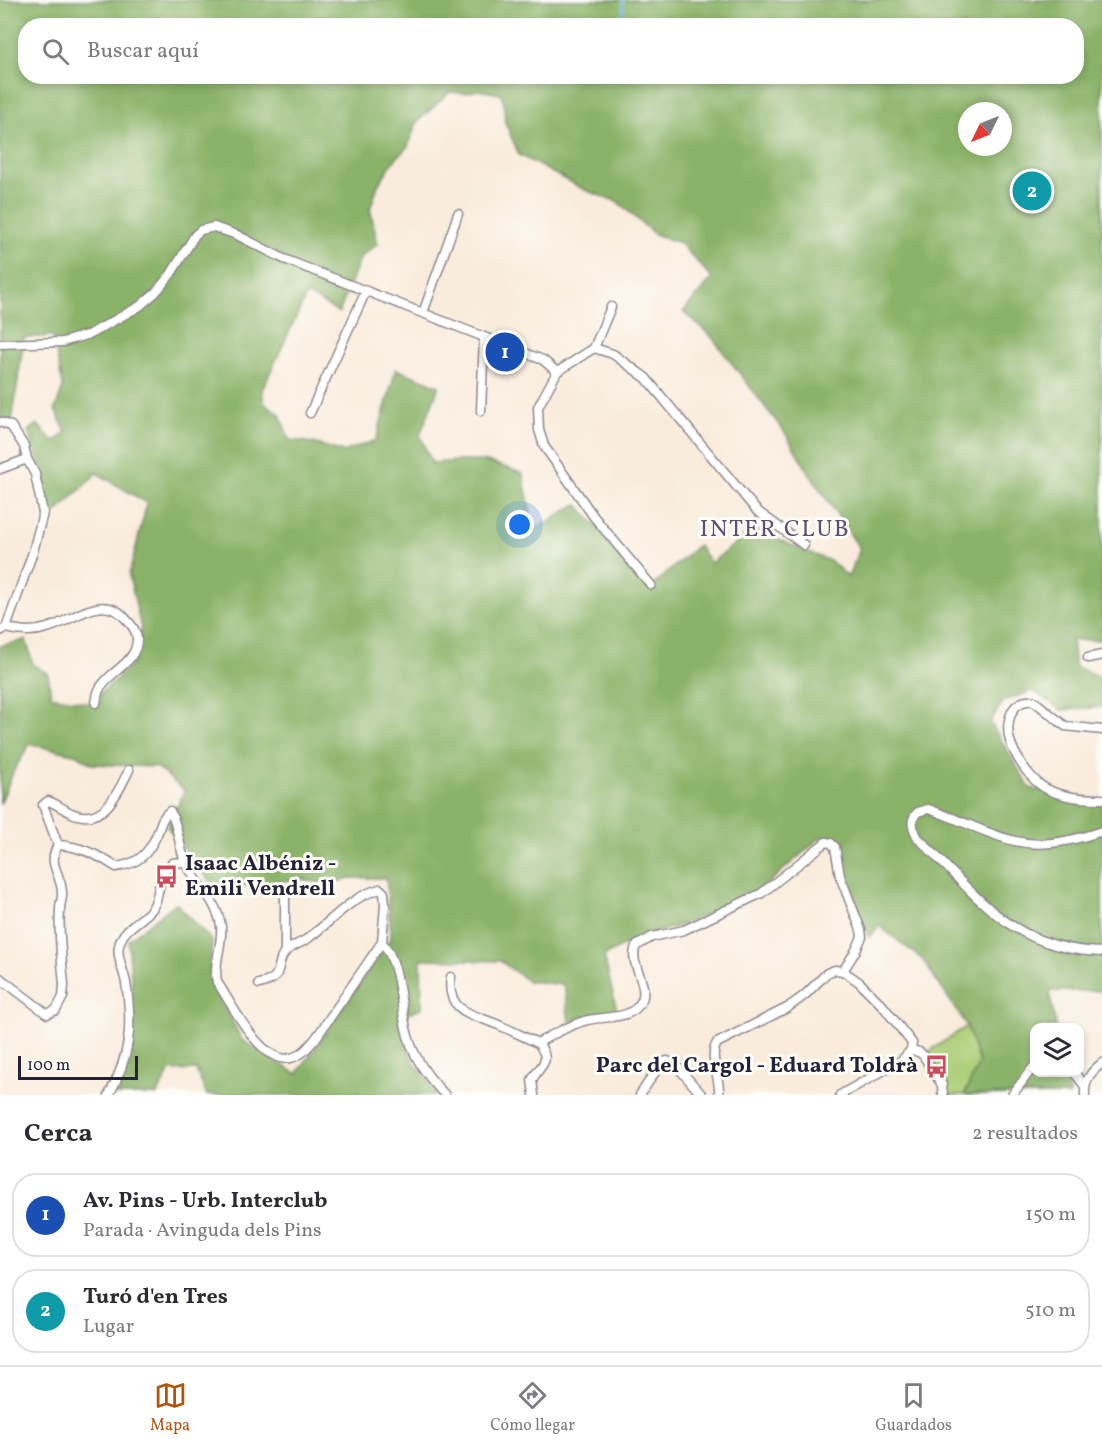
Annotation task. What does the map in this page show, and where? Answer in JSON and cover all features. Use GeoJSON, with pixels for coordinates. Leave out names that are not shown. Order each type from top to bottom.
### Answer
{"type":"FeatureCollection","features":[{"type":"Feature","properties":{"kind":"street"},"geometry":{"type":"LineString","coordinates":[[423,313],[458,214]]}},
{"type":"Feature","properties":{"kind":"street"},"geometry":{"type":"LineString","coordinates":[[0,344],[63,342],[90,334],[140,306],[156,292],[171,274],[195,235],[210,227],[222,228],[284,259],[543,360],[557,372]]}},
{"type":"Feature","properties":{"kind":"street"},"geometry":{"type":"LineString","coordinates":[[310,413],[366,291]]}},
{"type":"Feature","properties":{"kind":"street"},"geometry":{"type":"LineString","coordinates":[[611,307],[594,348],[557,372],[538,407],[539,430],[544,446],[594,517],[651,585]]}},
{"type":"Feature","properties":{"kind":"street"},"geometry":{"type":"LineString","coordinates":[[481,411],[484,337]]}},
{"type":"Feature","properties":{"kind":"street"},"geometry":{"type":"LineString","coordinates":[[594,348],[613,354],[646,378],[757,511],[804,544]]}},
{"type":"Feature","properties":{"kind":"street"},"geometry":{"type":"LineString","coordinates":[[0,422],[11,426],[24,446],[27,459],[35,474],[43,513],[33,552],[3,629],[27,633],[48,628],[93,607],[111,607],[119,610],[134,628],[137,639],[130,659],[98,691],[96,704]]}},
{"type":"Feature","properties":{"kind":"street"},"geometry":{"type":"LineString","coordinates":[[0,469],[27,459]]}},
{"type":"Feature","properties":{"kind":"street"},"geometry":{"type":"LineString","coordinates":[[1088,658],[1102,656]]}},
{"type":"Feature","properties":{"kind":"street"},"geometry":{"type":"LineString","coordinates":[[1102,730],[1065,726],[1034,701],[1027,700],[1015,706],[1009,717],[1008,728],[1010,741],[1019,759],[1039,784],[1050,790],[1082,799],[1102,800]]}},
{"type":"Feature","properties":{"kind":"street"},"geometry":{"type":"LineString","coordinates":[[0,978],[47,1014],[56,1010],[60,1004],[64,985],[60,919],[62,895],[53,862],[53,854],[58,845],[43,805],[48,801],[80,816],[94,814],[105,809],[114,800],[129,770]]}},
{"type":"Feature","properties":{"kind":"street"},"geometry":{"type":"LineString","coordinates":[[1102,831],[1075,839],[1028,843],[1004,838],[928,809],[918,812],[913,819],[912,827],[918,838],[998,917],[1023,933],[1052,944],[1069,949],[1102,952]]}},
{"type":"Feature","properties":{"kind":"street"},"geometry":{"type":"LineString","coordinates":[[58,845],[83,849],[116,867],[132,865],[147,852],[163,816],[170,812],[175,820],[186,862],[217,909],[222,939],[215,974],[217,982],[244,1028],[277,1057],[290,1059],[305,1052],[382,942],[384,892],[380,889],[368,892],[306,939],[285,951]]}},
{"type":"Feature","properties":{"kind":"street"},"geometry":{"type":"LineString","coordinates":[[538,1043],[582,1021],[616,1017],[633,1010],[641,1002],[643,995],[634,957],[636,946],[652,937],[684,930],[762,894],[826,842],[835,847],[840,876],[862,937],[843,971]]}},
{"type":"Feature","properties":{"kind":"street"},"geometry":{"type":"LineString","coordinates":[[109,1095],[124,1060],[130,1037],[130,1011],[119,952],[120,942],[128,930],[153,906],[163,873],[172,863],[186,862]]}},
{"type":"Feature","properties":{"kind":"street"},"geometry":{"type":"LineString","coordinates":[[259,984],[270,982],[276,977],[285,951],[285,896]]}},
{"type":"Feature","properties":{"kind":"street"},"geometry":{"type":"LineString","coordinates":[[382,942],[392,961],[414,1053],[425,1073],[445,1095]]}},
{"type":"Feature","properties":{"kind":"street"},"geometry":{"type":"LineString","coordinates":[[719,1095],[720,1088],[714,1052],[717,1043],[787,1008],[805,995],[827,973],[835,970],[843,971],[860,982],[883,1006],[910,1039],[911,1050],[902,1060],[840,1095]]}},
{"type":"Feature","properties":{"kind":"street"},"geometry":{"type":"LineString","coordinates":[[451,977],[449,987],[459,1009],[538,1043],[546,1060],[544,1066],[532,1080],[534,1095]]}},
{"type":"Feature","properties":{"kind":"street"},"geometry":{"type":"LineString","coordinates":[[911,1050],[923,1055],[942,1085],[943,1095]]}},
{"type":"Feature","properties":{"kind":"street"},"geometry":{"type":"LineString","coordinates":[[640,1095],[661,1063],[667,1061],[675,1064],[702,1095]]}},
{"type":"Feature","properties":{"kind":"street"},"geometry":{"type":"LineString","coordinates":[[1085,1090],[1088,1077],[1102,1063]]}},
{"type":"Feature","properties":{"kind":"street"},"geometry":{"type":"LineString","coordinates":[[1011,1095],[1030,1072]]}},
{"type":"Feature","properties":{"kind":"street"},"geometry":{"type":"LineString","coordinates":[[1077,1077],[1085,1090]]}},
{"type":"Feature","properties":{"kind":"green space"},"geometry":{"type":"Polygon","coordinates":[[[0,0],[1102,0],[1102,640],[1072,640],[1075,667],[1102,677],[1102,707],[1061,710],[1033,691],[1003,701],[990,722],[1030,788],[1102,802],[1102,991],[1049,991],[1055,1023],[1030,1023],[1030,1077],[1066,1077],[1070,1095],[964,1095],[979,1063],[967,1026],[923,960],[879,926],[869,937],[847,884],[836,839],[821,837],[759,891],[682,925],[639,937],[604,956],[617,1011],[599,1013],[569,1022],[564,985],[528,981],[500,961],[421,959],[422,1008],[399,1016],[412,1060],[440,1095],[207,1095],[196,1070],[170,1071],[157,1095],[115,1095],[132,1059],[133,1001],[128,940],[176,903],[212,941],[209,976],[242,1040],[297,1074],[391,938],[386,878],[349,878],[327,885],[302,879],[216,889],[167,827],[185,791],[156,767],[92,764],[78,755],[30,744],[15,768],[0,804],[0,646],[26,640],[33,664],[48,674],[51,696],[90,703],[133,663],[141,628],[129,575],[147,503],[97,473],[51,518],[38,460],[28,431],[37,424],[54,442],[66,432],[55,410],[63,387],[53,336],[24,338],[12,422],[0,419],[0,0]],[[478,90],[465,93],[450,92],[416,123],[408,146],[392,163],[378,185],[370,209],[378,244],[361,256],[339,313],[307,294],[262,390],[264,403],[280,414],[289,440],[313,443],[344,452],[376,440],[396,369],[439,386],[420,435],[432,463],[488,462],[523,474],[534,530],[577,504],[650,588],[698,545],[711,563],[753,529],[832,562],[848,577],[860,549],[786,434],[711,336],[683,312],[712,278],[680,243],[654,234],[618,202],[585,190],[519,155],[505,122],[501,94],[478,90]]]}},
{"type":"Feature","properties":{"kind":"green space"},"geometry":{"type":"Polygon","coordinates":[[[967,1026],[979,1063],[964,1095],[939,1095],[947,1082],[927,1053],[967,1026]]]}},
{"type":"Feature","properties":{"kind":"waterway"},"geometry":{"type":"LineString","coordinates":[[623,0],[623,18]]}},
{"type":"Feature","properties":{"kind":"place","name":"Turó d'en Tres"},"geometry":{"type":"Point","coordinates":[1032,191]}},
{"type":"Feature","properties":{"kind":"place","name":"Av. Pins - Urb. Interclub"},"geometry":{"type":"Point","coordinates":[505,352]}},
{"type":"Feature","properties":{"kind":"place","name":"Isaac Albéniz - Emili Vendrell"},"geometry":{"type":"Point","coordinates":[167,877]}},
{"type":"Feature","properties":{"kind":"place","name":"Parc del Cargol - Eduard Toldrà"},"geometry":{"type":"Point","coordinates":[936,1066]}},
{"type":"Feature","properties":{"kind":"district","name":"INTER CLUB"},"geometry":{"type":"Point","coordinates":[775,530]}}]}
